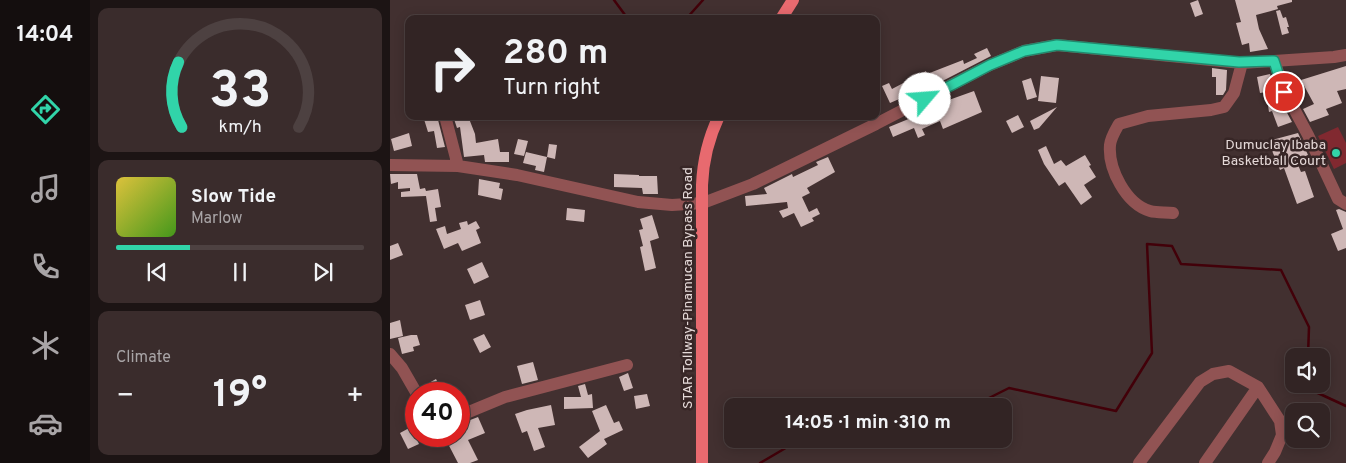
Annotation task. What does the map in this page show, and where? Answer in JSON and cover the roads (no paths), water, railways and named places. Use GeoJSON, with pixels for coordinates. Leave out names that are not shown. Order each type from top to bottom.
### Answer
{"type":"FeatureCollection","features":[{"type":"Feature","properties":{"kind":"main road"},"geometry":{"type":"LineString","coordinates":[[783,15],[792,0]]}},
{"type":"Feature","properties":{"kind":"main road","name":"STAR Tollway-Pinamucan Bypass Road"},"geometry":{"type":"LineString","coordinates":[[702,463],[703,165],[707,145],[717,120]]}},
{"type":"Feature","properties":{"kind":"street"},"geometry":{"type":"LineString","coordinates":[[390,165],[458,166],[517,175],[638,202],[672,206],[703,203],[770,176],[990,65],[1024,51],[1057,45],[1242,63],[1346,55]]}},
{"type":"Feature","properties":{"kind":"street"},"geometry":{"type":"LineString","coordinates":[[1274,61],[1284,92],[1308,135],[1338,199],[1346,204]]}},
{"type":"Feature","properties":{"kind":"street"},"geometry":{"type":"LineString","coordinates":[[1173,213],[1149,211],[1135,203],[1120,186],[1111,163],[1110,146],[1112,135],[1119,124],[1148,116],[1211,110],[1224,106],[1234,93],[1242,63]]}},
{"type":"Feature","properties":{"kind":"street"},"geometry":{"type":"LineString","coordinates":[[446,120],[458,166]]}},
{"type":"Feature","properties":{"kind":"street"},"geometry":{"type":"LineString","coordinates":[[390,354],[402,368],[410,382]]}},
{"type":"Feature","properties":{"kind":"street"},"geometry":{"type":"LineString","coordinates":[[470,411],[505,397],[627,365]]}},
{"type":"Feature","properties":{"kind":"street"},"geometry":{"type":"LineString","coordinates":[[1139,463],[1200,382],[1213,374],[1229,371],[1258,387],[1280,422],[1282,435],[1268,463]]}},
{"type":"Feature","properties":{"kind":"street"},"geometry":{"type":"LineString","coordinates":[[1205,463],[1258,387]]}},
{"type":"Feature","properties":{"kind":"waterway"},"geometry":{"type":"LineString","coordinates":[[614,0],[625,15]]}},
{"type":"Feature","properties":{"kind":"waterway"},"geometry":{"type":"LineString","coordinates":[[690,15],[703,0]]}},
{"type":"Feature","properties":{"kind":"waterway"},"geometry":{"type":"LineString","coordinates":[[989,398],[1009,388],[1116,411],[1152,353],[1147,244],[1172,246],[1181,264],[1281,270],[1309,327],[1308,348]]}},
{"type":"Feature","properties":{"kind":"waterway"},"geometry":{"type":"LineString","coordinates":[[1318,393],[1346,406]]}},
{"type":"Feature","properties":{"kind":"waterway"},"geometry":{"type":"LineString","coordinates":[[760,463],[786,448]]}},
{"type":"Feature","properties":{"kind":"place","name":"Dumuclay Ibaba Basketball Court"},"geometry":{"type":"Point","coordinates":[1336,153]}}]}
